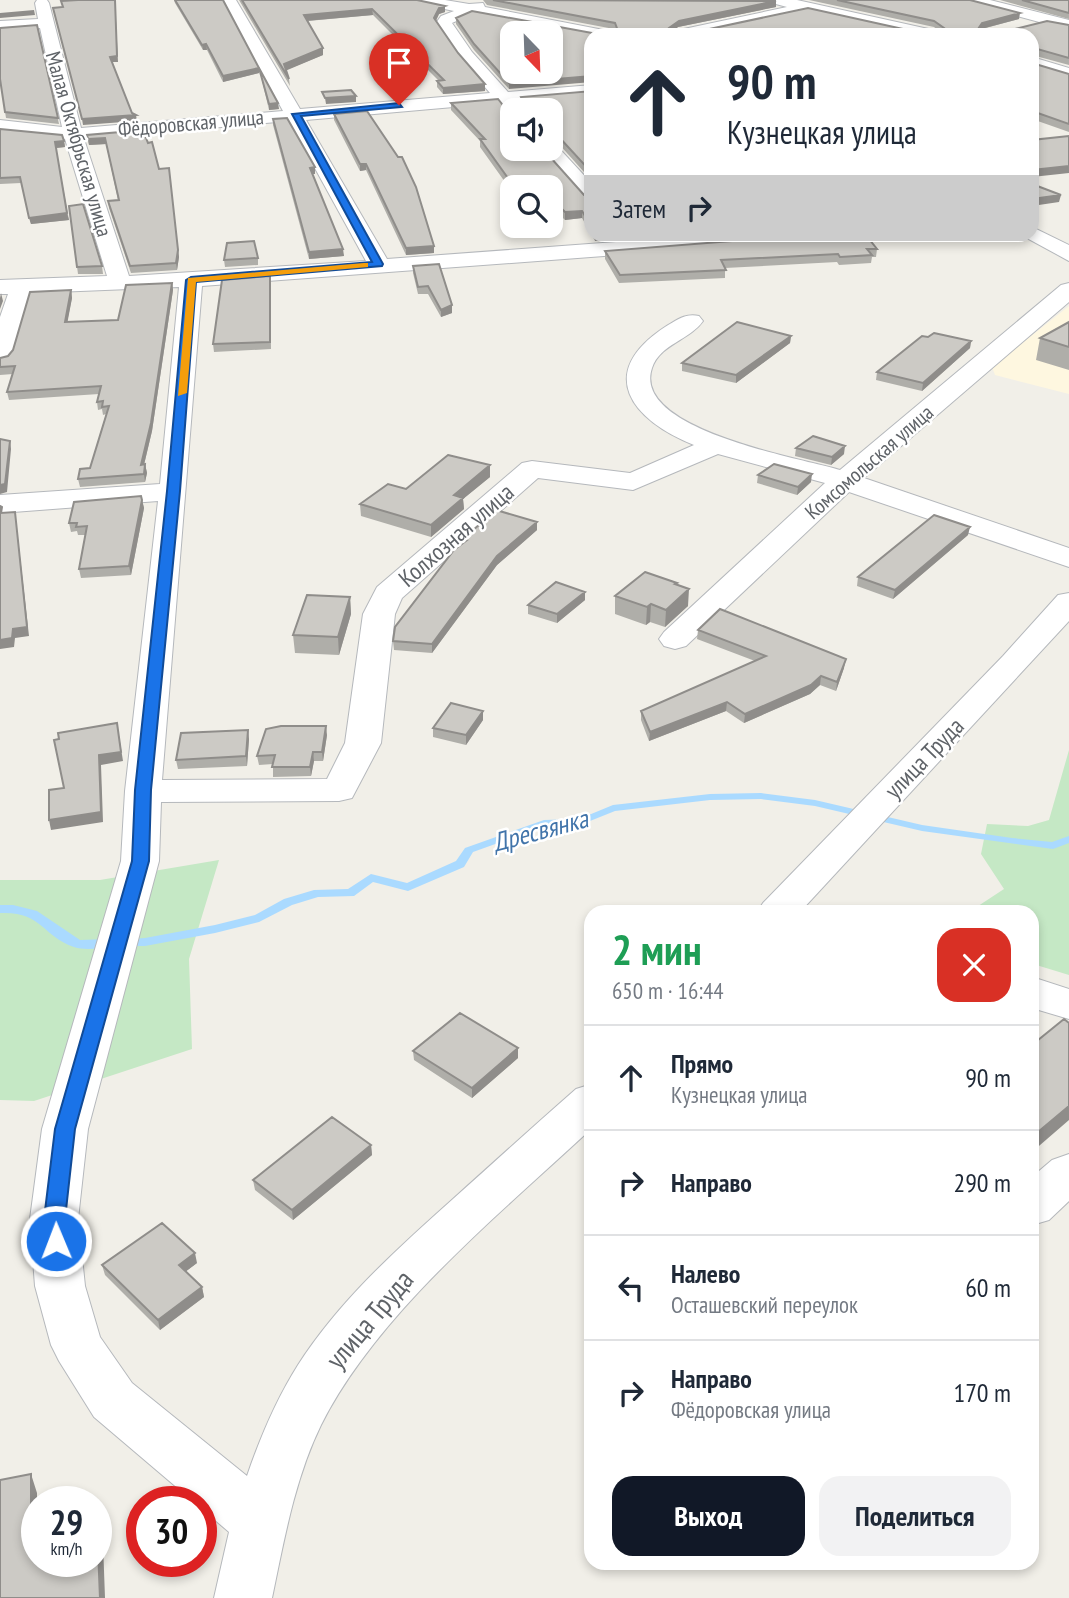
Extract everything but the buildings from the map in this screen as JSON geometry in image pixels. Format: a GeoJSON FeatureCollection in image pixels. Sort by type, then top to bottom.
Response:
{"type":"FeatureCollection","features":[{"type":"Feature","properties":{"kind":"street"},"geometry":{"type":"LineString","coordinates":[[229,0],[379,264]]}},
{"type":"Feature","properties":{"kind":"street"},"geometry":{"type":"LineString","coordinates":[[421,0],[584,31]]}},
{"type":"Feature","properties":{"kind":"street"},"geometry":{"type":"LineString","coordinates":[[496,0],[446,19],[444,23],[466,55],[504,98]]}},
{"type":"Feature","properties":{"kind":"street"},"geometry":{"type":"LineString","coordinates":[[777,0],[901,28]]}},
{"type":"Feature","properties":{"kind":"street"},"geometry":{"type":"LineString","coordinates":[[982,1],[1044,20],[1066,23]]}},
{"type":"Feature","properties":{"kind":"street","name":"Малая Октябрьская улица"},"geometry":{"type":"LineString","coordinates":[[42,3],[73,134],[120,283]]}},
{"type":"Feature","properties":{"kind":"street"},"geometry":{"type":"LineString","coordinates":[[703,28],[806,7]]}},
{"type":"Feature","properties":{"kind":"street"},"geometry":{"type":"LineString","coordinates":[[1014,28],[1044,20]]}},
{"type":"Feature","properties":{"kind":"street"},"geometry":{"type":"LineString","coordinates":[[0,26],[45,23]]}},
{"type":"Feature","properties":{"kind":"street"},"geometry":{"type":"LineString","coordinates":[[1039,64],[1069,73]]}},
{"type":"Feature","properties":{"kind":"street","name":"Фёдоровская улица"},"geometry":{"type":"LineString","coordinates":[[545,98],[584,91]]}},
{"type":"Feature","properties":{"kind":"street","name":"Фёдоровская улица"},"geometry":{"type":"LineString","coordinates":[[0,125],[73,134],[296,114],[500,104]]}},
{"type":"Feature","properties":{"kind":"street"},"geometry":{"type":"LineString","coordinates":[[560,161],[584,187]]}},
{"type":"Feature","properties":{"kind":"street"},"geometry":{"type":"LineString","coordinates":[[1039,237],[1069,254]]}},
{"type":"Feature","properties":{"kind":"street"},"geometry":{"type":"LineString","coordinates":[[0,356],[11,287],[191,280],[621,242]]}},
{"type":"Feature","properties":{"kind":"street"},"geometry":{"type":"LineString","coordinates":[[191,280],[143,790],[140,861],[65,1129],[54,1219],[60,1286],[77,1345],[113,1400],[260,1522]]}},
{"type":"Feature","properties":{"kind":"street","name":"Комсомольская улица"},"geometry":{"type":"LineString","coordinates":[[675,639],[845,480],[1069,290]]}},
{"type":"Feature","properties":{"kind":"street"},"geometry":{"type":"LineString","coordinates":[[691,321],[657,344],[641,362],[637,385],[643,399],[678,427],[718,444],[845,480],[887,497],[1010,536],[1069,558]]}},
{"type":"Feature","properties":{"kind":"street","name":"Колхозная улица"},"geometry":{"type":"LineString","coordinates":[[143,790],[339,790],[363,743],[379,614],[388,594],[532,469],[633,482],[718,444]]}},
{"type":"Feature","properties":{"kind":"street"},"geometry":{"type":"LineString","coordinates":[[0,504],[173,491]]}},
{"type":"Feature","properties":{"kind":"street","name":"улица Труда"},"geometry":{"type":"LineString","coordinates":[[787,905],[1069,602]]}},
{"type":"Feature","properties":{"kind":"street"},"geometry":{"type":"LineString","coordinates":[[1039,994],[1069,1004]]}},
{"type":"Feature","properties":{"kind":"street","name":"улица Труда"},"geometry":{"type":"LineString","coordinates":[[243,1598],[260,1522],[301,1411],[332,1359],[371,1308],[421,1258],[584,1108]]}},
{"type":"Feature","properties":{"kind":"street"},"geometry":{"type":"LineString","coordinates":[[1039,1200],[1069,1173]]}},
{"type":"Feature","properties":{"kind":"shaded area"},"geometry":{"type":"Polygon","coordinates":[[[1069,306],[1069,394],[995,375],[992,367],[1069,306]]]}},
{"type":"Feature","properties":{"kind":"green space"},"geometry":{"type":"Polygon","coordinates":[[[1069,750],[1069,975],[1039,966],[1039,905],[980,905],[1004,889],[981,854],[987,824],[1028,826],[1049,820],[1069,750]]]}},
{"type":"Feature","properties":{"kind":"green space"},"geometry":{"type":"Polygon","coordinates":[[[219,860],[189,959],[192,1049],[34,1101],[0,1100],[0,880],[100,880],[219,860]]]}},
{"type":"Feature","properties":{"kind":"waterway","name":"Дресвянка"},"geometry":{"type":"LineString","coordinates":[[125,943],[215,929],[259,918],[288,902],[318,893],[350,893],[371,878],[408,887],[460,864],[469,850],[548,822],[580,822],[613,808],[710,797],[761,796],[815,803],[922,828],[1053,846],[1069,839]]}},
{"type":"Feature","properties":{"kind":"waterway","name":"Дресвянка"},"geometry":{"type":"LineString","coordinates":[[0,909],[13,908],[33,914],[65,938],[78,944],[109,943]]}},
{"type":"Feature","properties":{"kind":"slow traffic"},"geometry":{"type":"LineString","coordinates":[[182,393],[191,280],[364,265]]}},
{"type":"Feature","properties":{"kind":"route"},"geometry":{"type":"LineString","coordinates":[[56,1241],[54,1219],[65,1129],[140,861],[143,790],[191,280],[379,264],[296,114],[399,105]]}}]}
